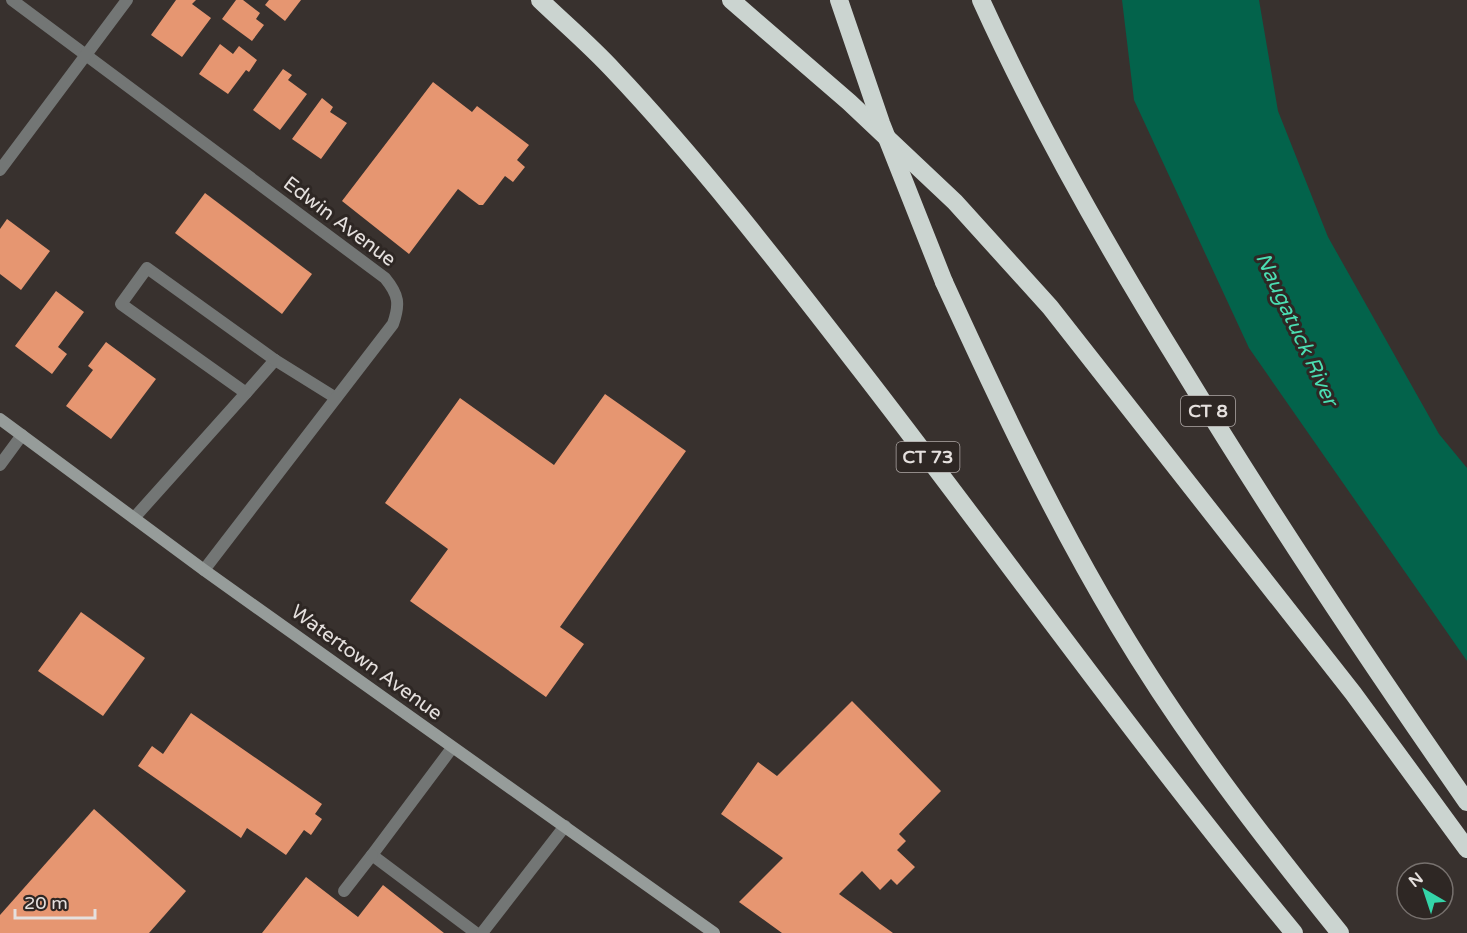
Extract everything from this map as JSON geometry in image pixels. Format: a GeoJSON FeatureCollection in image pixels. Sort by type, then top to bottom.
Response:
{"type":"FeatureCollection","features":[{"type":"Feature","properties":{"kind":"highway","name":"CT 73"},"geometry":{"type":"LineString","coordinates":[[540,0],[612,69],[685,150],[767,248],[927,456],[1185,800],[1294,933]]}},
{"type":"Feature","properties":{"kind":"highway"},"geometry":{"type":"LineString","coordinates":[[731,0],[849,102],[955,202],[1050,307],[1353,693],[1467,849]]}},
{"type":"Feature","properties":{"kind":"highway"},"geometry":{"type":"LineString","coordinates":[[839,0],[880,123],[944,282],[1020,442],[1118,624],[1217,776],[1340,933]]}},
{"type":"Feature","properties":{"kind":"highway","name":"CT 8"},"geometry":{"type":"LineString","coordinates":[[981,0],[1063,166],[1120,268],[1268,506],[1380,677],[1467,802]]}},
{"type":"Feature","properties":{"kind":"main road","name":"Watertown Avenue"},"geometry":{"type":"LineString","coordinates":[[0,419],[204,570],[714,933]]}},
{"type":"Feature","properties":{"kind":"street","name":"Edwin Avenue"},"geometry":{"type":"LineString","coordinates":[[12,0],[386,279],[396,291],[399,307],[393,324],[204,570]]}},
{"type":"Feature","properties":{"kind":"street"},"geometry":{"type":"LineString","coordinates":[[0,170],[127,0]]}},
{"type":"Feature","properties":{"kind":"street"},"geometry":{"type":"LineString","coordinates":[[246,393],[121,304],[147,268],[275,360],[336,398]]}},
{"type":"Feature","properties":{"kind":"street"},"geometry":{"type":"LineString","coordinates":[[134,518],[275,360]]}},
{"type":"Feature","properties":{"kind":"street"},"geometry":{"type":"LineString","coordinates":[[0,465],[22,435]]}},
{"type":"Feature","properties":{"kind":"street"},"geometry":{"type":"LineString","coordinates":[[344,891],[452,748]]}},
{"type":"Feature","properties":{"kind":"street"},"geometry":{"type":"LineString","coordinates":[[482,933],[565,826]]}},
{"type":"Feature","properties":{"kind":"street"},"geometry":{"type":"LineString","coordinates":[[372,855],[476,933]]}},
{"type":"Feature","properties":{"kind":"water","name":"Naugatuck River"},"geometry":{"type":"Polygon","coordinates":[[[1122,0],[1259,0],[1278,111],[1328,237],[1439,434],[1467,468],[1467,661],[1249,348],[1134,100],[1122,0]]]}},
{"type":"Feature","properties":{"kind":"building"},"geometry":{"type":"Polygon","coordinates":[[[176,0],[196,0],[192,4],[211,18],[182,57],[151,35],[176,0]]]}},
{"type":"Feature","properties":{"kind":"building"},"geometry":{"type":"Polygon","coordinates":[[[236,0],[243,0],[260,13],[256,19],[264,25],[252,41],[222,19],[236,0]]]}},
{"type":"Feature","properties":{"kind":"building"},"geometry":{"type":"Polygon","coordinates":[[[269,0],[301,0],[285,21],[265,5],[269,0]]]}},
{"type":"Feature","properties":{"kind":"building"},"geometry":{"type":"Polygon","coordinates":[[[220,44],[233,54],[239,46],[257,60],[249,72],[246,70],[228,94],[199,74],[220,44]]]}},
{"type":"Feature","properties":{"kind":"building"},"geometry":{"type":"Polygon","coordinates":[[[283,69],[292,75],[288,80],[307,94],[280,130],[253,110],[283,69]]]}},
{"type":"Feature","properties":{"kind":"building"},"geometry":{"type":"Polygon","coordinates":[[[433,82],[472,112],[477,106],[529,145],[517,160],[525,167],[513,182],[505,176],[483,205],[479,205],[458,189],[409,254],[342,201],[433,82]]]}},
{"type":"Feature","properties":{"kind":"building"},"geometry":{"type":"Polygon","coordinates":[[[322,98],[333,107],[330,112],[347,123],[321,159],[292,139],[322,98]]]}},
{"type":"Feature","properties":{"kind":"building"},"geometry":{"type":"Polygon","coordinates":[[[205,193],[312,274],[282,314],[175,233],[205,193]]]}},
{"type":"Feature","properties":{"kind":"building"},"geometry":{"type":"Polygon","coordinates":[[[7,219],[50,251],[21,290],[0,274],[0,229],[7,219]]]}},
{"type":"Feature","properties":{"kind":"building"},"geometry":{"type":"Polygon","coordinates":[[[56,291],[84,312],[58,347],[67,354],[52,374],[15,346],[56,291]]]}},
{"type":"Feature","properties":{"kind":"building"},"geometry":{"type":"Polygon","coordinates":[[[106,342],[156,379],[111,439],[66,406],[93,370],[88,366],[106,342]]]}},
{"type":"Feature","properties":{"kind":"building"},"geometry":{"type":"Polygon","coordinates":[[[605,394],[686,451],[560,627],[584,644],[546,697],[410,601],[448,549],[385,503],[460,398],[554,465],[605,394]]]}},
{"type":"Feature","properties":{"kind":"building"},"geometry":{"type":"Polygon","coordinates":[[[81,612],[145,658],[103,716],[38,671],[81,612]]]}},
{"type":"Feature","properties":{"kind":"building"},"geometry":{"type":"Polygon","coordinates":[[[852,701],[941,791],[899,834],[906,841],[897,850],[915,867],[897,885],[891,879],[880,890],[862,871],[839,894],[893,933],[782,933],[739,902],[783,858],[721,814],[758,762],[777,776],[852,701]]]}},
{"type":"Feature","properties":{"kind":"building"},"geometry":{"type":"Polygon","coordinates":[[[191,713],[322,804],[315,814],[322,819],[311,835],[304,830],[286,855],[247,828],[241,838],[138,766],[152,746],[163,754],[191,713]]]}},
{"type":"Feature","properties":{"kind":"building"},"geometry":{"type":"Polygon","coordinates":[[[94,809],[186,891],[149,933],[0,933],[0,915],[94,809]]]}},
{"type":"Feature","properties":{"kind":"building"},"geometry":{"type":"Polygon","coordinates":[[[306,877],[358,917],[383,885],[444,933],[262,933],[306,877]]]}}]}
